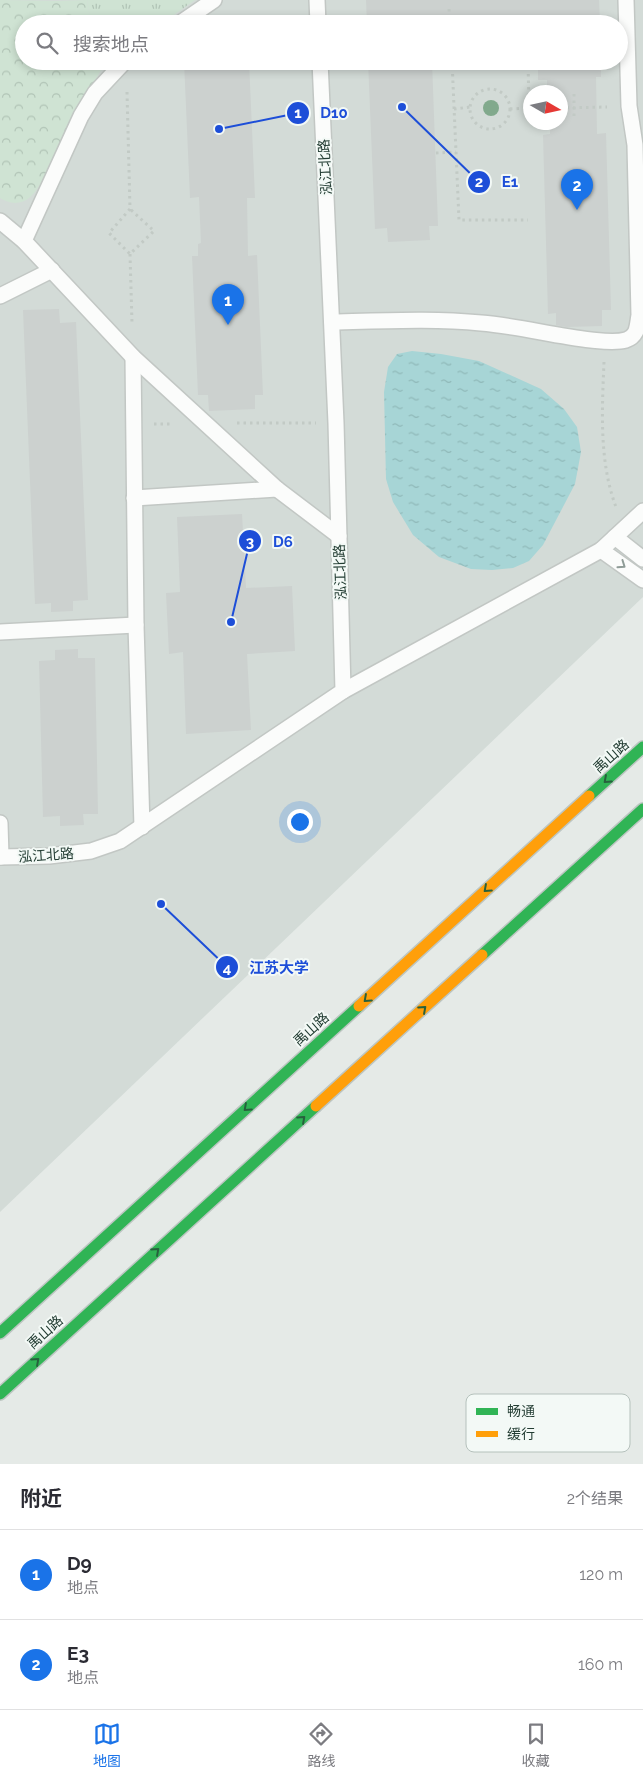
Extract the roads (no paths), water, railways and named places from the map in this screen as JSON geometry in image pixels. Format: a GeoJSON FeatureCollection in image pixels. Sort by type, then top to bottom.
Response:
{"type":"FeatureCollection","features":[{"type":"Feature","properties":{"kind":"main road","name":"禹山路"},"geometry":{"type":"LineString","coordinates":[[0,1333],[643,747]]}},
{"type":"Feature","properties":{"kind":"main road","name":"禹山路"},"geometry":{"type":"LineString","coordinates":[[0,1394],[643,809]]}},
{"type":"Feature","properties":{"kind":"lane"},"geometry":{"type":"LineString","coordinates":[[192,15],[214,0]]}},
{"type":"Feature","properties":{"kind":"lane"},"geometry":{"type":"LineString","coordinates":[[316,0],[317,15]]}},
{"type":"Feature","properties":{"kind":"lane"},"geometry":{"type":"LineString","coordinates":[[626,0],[628,15]]}},
{"type":"Feature","properties":{"kind":"lane"},"geometry":{"type":"LineString","coordinates":[[332,322],[439,320],[484,323],[567,337],[605,341],[638,338],[635,145],[629,106],[636,86],[628,17]]}},
{"type":"Feature","properties":{"kind":"lane"},"geometry":{"type":"LineString","coordinates":[[24,241],[82,116],[95,93],[117,70]]}},
{"type":"Feature","properties":{"kind":"lane","name":"泓江北路"},"geometry":{"type":"LineString","coordinates":[[0,857],[49,856],[91,851],[120,841],[343,691],[332,322],[320,70]]}},
{"type":"Feature","properties":{"kind":"lane"},"geometry":{"type":"LineString","coordinates":[[0,221],[24,241],[133,357],[277,489],[339,536]]}},
{"type":"Feature","properties":{"kind":"lane"},"geometry":{"type":"LineString","coordinates":[[0,296],[52,270]]}},
{"type":"Feature","properties":{"kind":"lane"},"geometry":{"type":"LineString","coordinates":[[133,357],[136,625],[142,827]]}},
{"type":"Feature","properties":{"kind":"lane"},"geometry":{"type":"LineString","coordinates":[[134,498],[277,489]]}},
{"type":"Feature","properties":{"kind":"lane"},"geometry":{"type":"LineString","coordinates":[[343,691],[601,550],[643,511]]}},
{"type":"Feature","properties":{"kind":"lane"},"geometry":{"type":"LineString","coordinates":[[615,537],[643,558]]}},
{"type":"Feature","properties":{"kind":"lane"},"geometry":{"type":"LineString","coordinates":[[601,550],[643,580]]}},
{"type":"Feature","properties":{"kind":"lane"},"geometry":{"type":"LineString","coordinates":[[0,632],[136,625]]}},
{"type":"Feature","properties":{"kind":"lane"},"geometry":{"type":"LineString","coordinates":[[0,823],[0,857]]}},
{"type":"Feature","properties":{"kind":"water"},"geometry":{"type":"Polygon","coordinates":[[[412,351],[479,361],[541,389],[564,409],[577,427],[581,452],[575,484],[543,545],[529,561],[513,568],[492,570],[471,569],[439,557],[413,535],[393,502],[386,479],[384,392],[388,367],[397,354],[412,351]]]}},
{"type":"Feature","properties":{"kind":"place","name":"E1"},"geometry":{"type":"Point","coordinates":[402,107]}},
{"type":"Feature","properties":{"kind":"place","name":"D10"},"geometry":{"type":"Point","coordinates":[219,129]}},
{"type":"Feature","properties":{"kind":"place","name":"E3"},"geometry":{"type":"Point","coordinates":[577,210]}},
{"type":"Feature","properties":{"kind":"place","name":"D9"},"geometry":{"type":"Point","coordinates":[228,325]}},
{"type":"Feature","properties":{"kind":"place","name":"D6"},"geometry":{"type":"Point","coordinates":[231,622]}},
{"type":"Feature","properties":{"kind":"place","name":"江苏大学"},"geometry":{"type":"Point","coordinates":[161,904]}}]}
